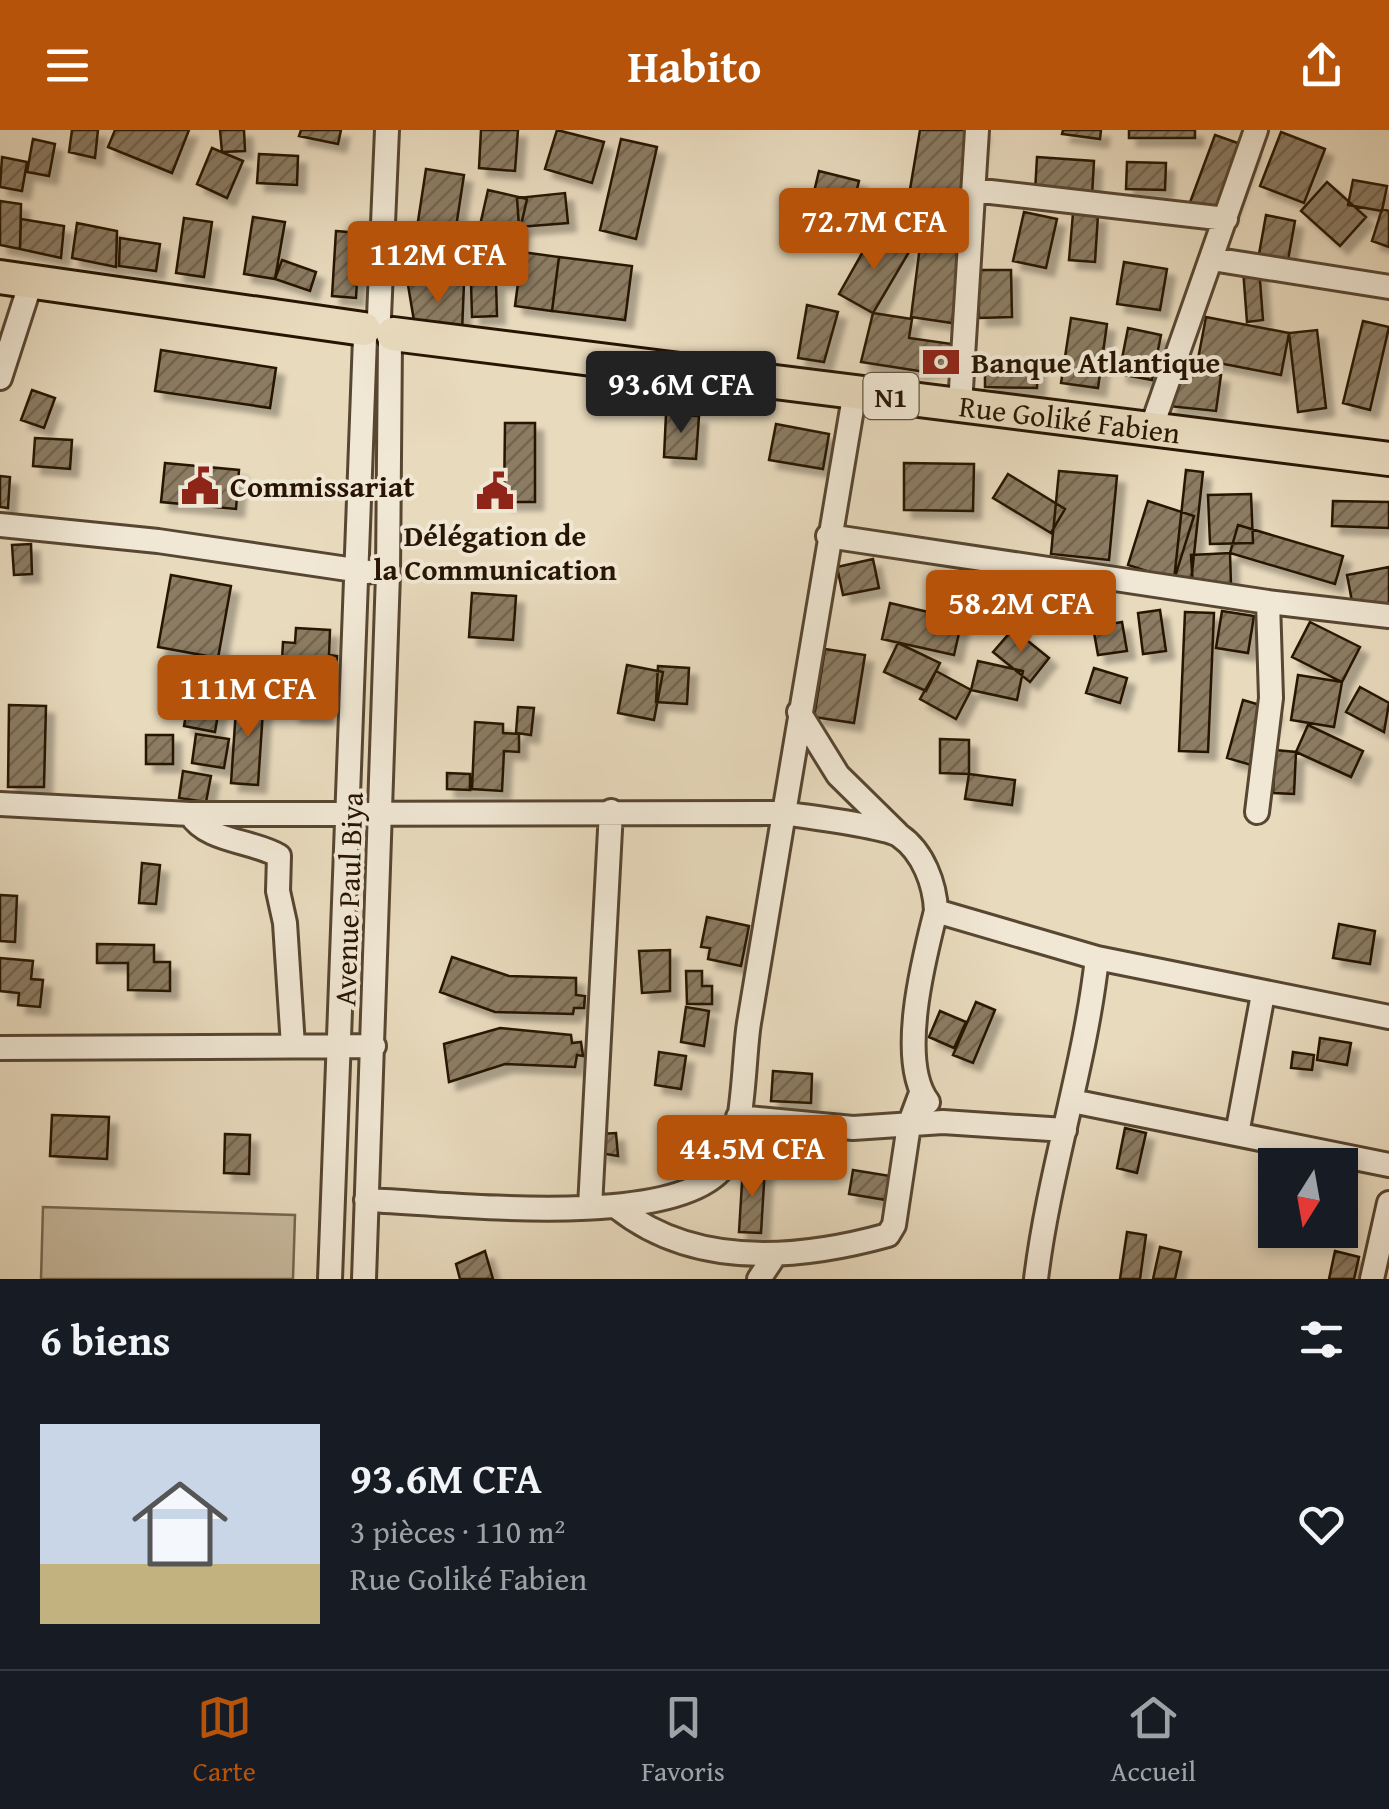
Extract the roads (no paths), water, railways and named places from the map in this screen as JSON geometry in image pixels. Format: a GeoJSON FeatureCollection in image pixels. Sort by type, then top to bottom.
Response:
{"type":"FeatureCollection","features":[{"type":"Feature","properties":{"kind":"highway","name":"N1"},"geometry":{"type":"LineString","coordinates":[[15,280],[378,332]]}},
{"type":"Feature","properties":{"kind":"highway","name":"Rue Goliké Fabien"},"geometry":{"type":"LineString","coordinates":[[378,332],[1389,458]]}},
{"type":"Feature","properties":{"kind":"street"},"geometry":{"type":"LineString","coordinates":[[330,1279],[357,570],[378,332],[387,130]]}},
{"type":"Feature","properties":{"kind":"street"},"geometry":{"type":"LineString","coordinates":[[960,405],[977,130]]}},
{"type":"Feature","properties":{"kind":"street"},"geometry":{"type":"LineString","coordinates":[[1150,429],[1256,130]]}},
{"type":"Feature","properties":{"kind":"street"},"geometry":{"type":"LineString","coordinates":[[973,190],[1226,218]]}},
{"type":"Feature","properties":{"kind":"street"},"geometry":{"type":"LineString","coordinates":[[1212,258],[1389,288]]}},
{"type":"Feature","properties":{"kind":"street"},"geometry":{"type":"LineString","coordinates":[[0,378],[15,280]]}},
{"type":"Feature","properties":{"kind":"street","name":"Avenue Paul Biya"},"geometry":{"type":"LineString","coordinates":[[364,1279],[388,574],[378,332]]}},
{"type":"Feature","properties":{"kind":"street"},"geometry":{"type":"LineString","coordinates":[[366,1200],[618,1208],[699,1187],[723,1168],[738,1117],[799,712],[855,391]]}},
{"type":"Feature","properties":{"kind":"street"},"geometry":{"type":"LineString","coordinates":[[0,525],[158,540],[388,574]]}},
{"type":"Feature","properties":{"kind":"street"},"geometry":{"type":"LineString","coordinates":[[828,536],[1268,602],[1389,616]]}},
{"type":"Feature","properties":{"kind":"street"},"geometry":{"type":"LineString","coordinates":[[1256,812],[1271,698],[1268,602]]}},
{"type":"Feature","properties":{"kind":"street"},"geometry":{"type":"LineString","coordinates":[[618,1208],[648,1232],[710,1251],[775,1255],[888,1236],[894,1225],[909,1125],[921,1093],[916,1014],[936,911],[931,879],[898,834],[838,775],[799,712]]}},
{"type":"Feature","properties":{"kind":"street"},"geometry":{"type":"LineString","coordinates":[[0,804],[190,814],[784,813],[898,834]]}},
{"type":"Feature","properties":{"kind":"street"},"geometry":{"type":"LineString","coordinates":[[590,1207],[611,812]]}},
{"type":"Feature","properties":{"kind":"street"},"geometry":{"type":"LineString","coordinates":[[190,814],[196,824],[213,833],[264,847],[278,856],[293,1046]]}},
{"type":"Feature","properties":{"kind":"street"},"geometry":{"type":"LineString","coordinates":[[936,911],[1097,958],[1389,1016]]}},
{"type":"Feature","properties":{"kind":"street"},"geometry":{"type":"LineString","coordinates":[[1036,1279],[1097,958]]}},
{"type":"Feature","properties":{"kind":"street"},"geometry":{"type":"LineString","coordinates":[[1237,1134],[1263,994]]}},
{"type":"Feature","properties":{"kind":"street"},"geometry":{"type":"LineString","coordinates":[[0,1048],[374,1046]]}},
{"type":"Feature","properties":{"kind":"street"},"geometry":{"type":"LineString","coordinates":[[921,1093],[943,1122]]}},
{"type":"Feature","properties":{"kind":"street"},"geometry":{"type":"LineString","coordinates":[[1072,1101],[1389,1165]]}},
{"type":"Feature","properties":{"kind":"street"},"geometry":{"type":"LineString","coordinates":[[738,1117],[853,1128],[943,1122],[1065,1130]]}},
{"type":"Feature","properties":{"kind":"street"},"geometry":{"type":"LineString","coordinates":[[1372,1279],[1389,1203]]}},
{"type":"Feature","properties":{"kind":"street"},"geometry":{"type":"LineString","coordinates":[[759,1279],[775,1255]]}},
{"type":"Feature","properties":{"kind":"place","name":"Banque Atlantique"},"geometry":{"type":"Point","coordinates":[941,362]}},
{"type":"Feature","properties":{"kind":"place","name":"Commissariat"},"geometry":{"type":"Point","coordinates":[200,486]}},
{"type":"Feature","properties":{"kind":"place","name":"Délégation de la Communication"},"geometry":{"type":"Point","coordinates":[495,491]}}]}
